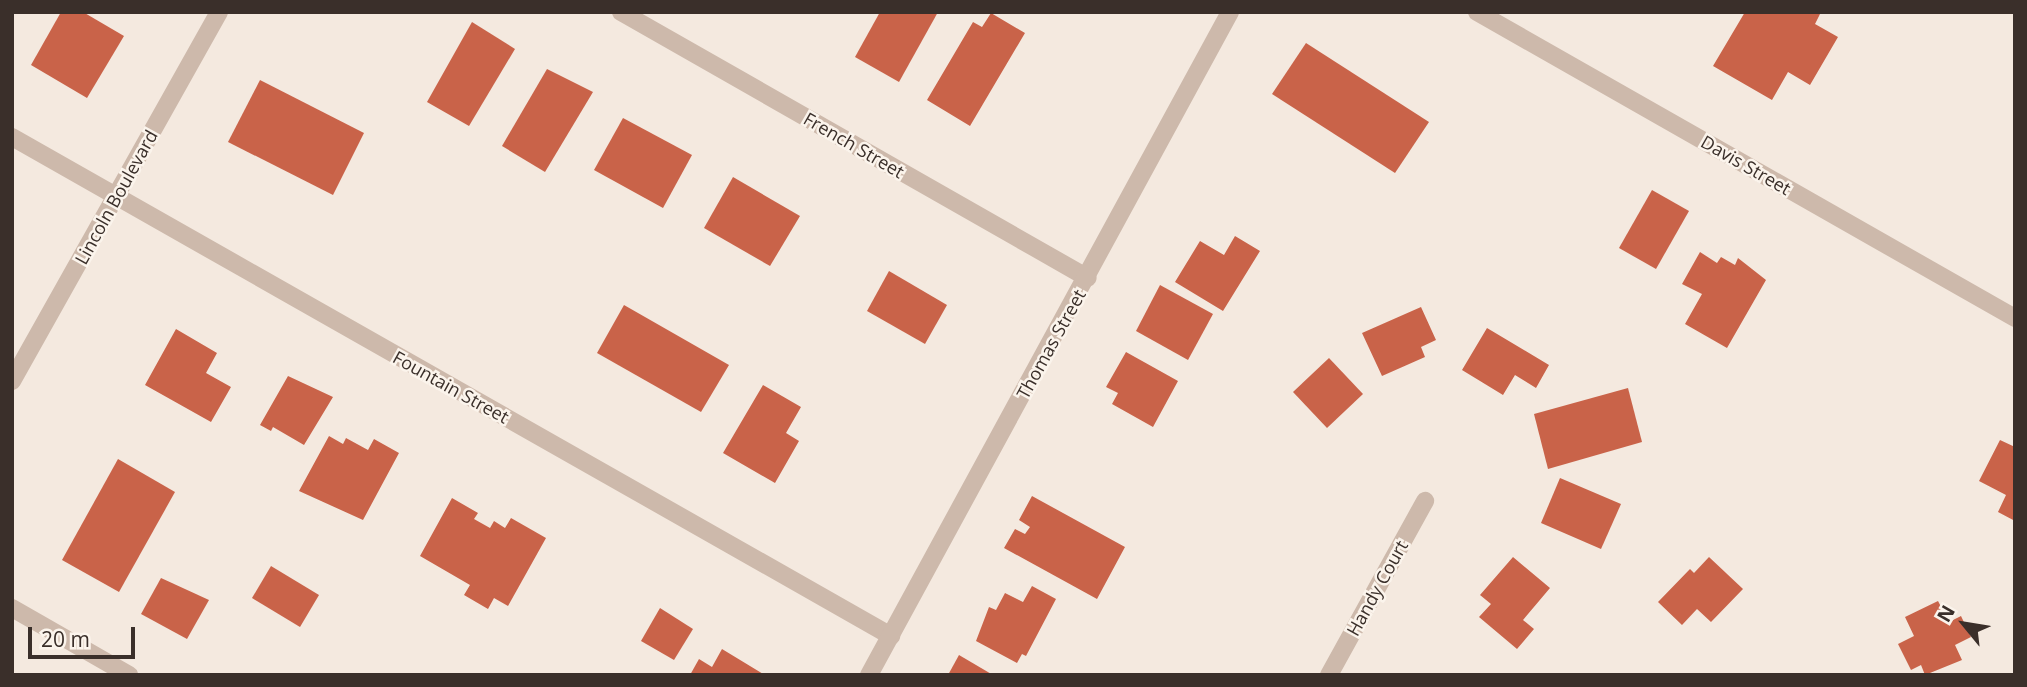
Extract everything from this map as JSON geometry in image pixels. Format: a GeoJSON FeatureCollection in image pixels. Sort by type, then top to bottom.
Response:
{"type":"FeatureCollection","features":[{"type":"Feature","properties":{"kind":"street","name":"Lincoln Boulevard"},"geometry":{"type":"LineString","coordinates":[[12,381],[219,12]]}},
{"type":"Feature","properties":{"kind":"street","name":"French Street"},"geometry":{"type":"LineString","coordinates":[[621,12],[1088,278]]}},
{"type":"Feature","properties":{"kind":"street","name":"Thomas Street"},"geometry":{"type":"LineString","coordinates":[[869,675],[1088,278],[1230,12]]}},
{"type":"Feature","properties":{"kind":"street","name":"Davis Street"},"geometry":{"type":"LineString","coordinates":[[1477,12],[2015,318]]}},
{"type":"Feature","properties":{"kind":"street","name":"Fountain Street"},"geometry":{"type":"LineString","coordinates":[[12,137],[891,636]]}},
{"type":"Feature","properties":{"kind":"street","name":"Handy Court"},"geometry":{"type":"LineString","coordinates":[[1329,675],[1425,501]]}},
{"type":"Feature","properties":{"kind":"street"},"geometry":{"type":"LineString","coordinates":[[12,608],[129,675]]}},
{"type":"Feature","properties":{"kind":"building"},"geometry":{"type":"Polygon","coordinates":[[[61,12],[83,12],[124,36],[87,98],[31,65],[61,12]]]}},
{"type":"Feature","properties":{"kind":"building"},"geometry":{"type":"Polygon","coordinates":[[[880,12],[938,12],[899,82],[855,57],[880,12]]]}},
{"type":"Feature","properties":{"kind":"building"},"geometry":{"type":"Polygon","coordinates":[[[1745,12],[1820,14],[1815,24],[1838,37],[1810,85],[1788,72],[1772,100],[1713,66],[1745,12]]]}},
{"type":"Feature","properties":{"kind":"building"},"geometry":{"type":"Polygon","coordinates":[[[991,13],[1025,33],[970,126],[927,100],[973,22],[982,27],[991,13]]]}},
{"type":"Feature","properties":{"kind":"building"},"geometry":{"type":"Polygon","coordinates":[[[472,22],[515,49],[469,126],[427,102],[472,22]]]}},
{"type":"Feature","properties":{"kind":"building"},"geometry":{"type":"Polygon","coordinates":[[[1306,43],[1429,122],[1395,173],[1272,94],[1306,43]]]}},
{"type":"Feature","properties":{"kind":"building"},"geometry":{"type":"Polygon","coordinates":[[[547,69],[593,92],[545,172],[502,146],[547,69]]]}},
{"type":"Feature","properties":{"kind":"building"},"geometry":{"type":"Polygon","coordinates":[[[260,80],[364,133],[333,195],[228,142],[260,80]]]}},
{"type":"Feature","properties":{"kind":"building"},"geometry":{"type":"Polygon","coordinates":[[[623,118],[692,155],[663,208],[594,170],[623,118]]]}},
{"type":"Feature","properties":{"kind":"building"},"geometry":{"type":"Polygon","coordinates":[[[733,177],[800,216],[770,266],[704,228],[733,177]]]}},
{"type":"Feature","properties":{"kind":"building"},"geometry":{"type":"Polygon","coordinates":[[[1652,190],[1689,211],[1656,269],[1619,248],[1652,190]]]}},
{"type":"Feature","properties":{"kind":"building"},"geometry":{"type":"Polygon","coordinates":[[[1235,236],[1260,251],[1223,311],[1175,282],[1200,241],[1224,255],[1235,236]]]}},
{"type":"Feature","properties":{"kind":"building"},"geometry":{"type":"Polygon","coordinates":[[[1700,252],[1717,263],[1721,257],[1735,265],[1738,258],[1766,280],[1727,348],[1685,324],[1702,294],[1682,284],[1700,252]]]}},
{"type":"Feature","properties":{"kind":"building"},"geometry":{"type":"Polygon","coordinates":[[[889,271],[947,305],[925,344],[867,311],[889,271]]]}},
{"type":"Feature","properties":{"kind":"building"},"geometry":{"type":"Polygon","coordinates":[[[1160,285],[1213,314],[1188,360],[1136,331],[1160,285]]]}},
{"type":"Feature","properties":{"kind":"building"},"geometry":{"type":"Polygon","coordinates":[[[624,305],[729,365],[701,412],[597,353],[624,305]]]}},
{"type":"Feature","properties":{"kind":"building"},"geometry":{"type":"Polygon","coordinates":[[[1421,307],[1436,340],[1421,347],[1425,357],[1382,376],[1362,333],[1421,307]]]}},
{"type":"Feature","properties":{"kind":"building"},"geometry":{"type":"Polygon","coordinates":[[[1487,328],[1549,365],[1536,388],[1515,375],[1503,395],[1462,370],[1487,328]]]}},
{"type":"Feature","properties":{"kind":"building"},"geometry":{"type":"Polygon","coordinates":[[[176,329],[217,353],[206,373],[231,387],[211,422],[145,385],[176,329]]]}},
{"type":"Feature","properties":{"kind":"building"},"geometry":{"type":"Polygon","coordinates":[[[1126,352],[1178,381],[1153,427],[1112,404],[1118,393],[1106,387],[1126,352]]]}},
{"type":"Feature","properties":{"kind":"building"},"geometry":{"type":"Polygon","coordinates":[[[1329,358],[1363,394],[1327,428],[1293,392],[1329,358]]]}},
{"type":"Feature","properties":{"kind":"building"},"geometry":{"type":"Polygon","coordinates":[[[288,376],[333,397],[304,445],[273,427],[271,431],[260,425],[288,376]]]}},
{"type":"Feature","properties":{"kind":"building"},"geometry":{"type":"Polygon","coordinates":[[[763,385],[801,407],[786,433],[799,441],[775,483],[723,453],[763,385]]]}},
{"type":"Feature","properties":{"kind":"building"},"geometry":{"type":"Polygon","coordinates":[[[1628,388],[1642,442],[1548,469],[1534,414],[1628,388]]]}},
{"type":"Feature","properties":{"kind":"building"},"geometry":{"type":"Polygon","coordinates":[[[329,436],[343,444],[346,438],[368,450],[374,439],[399,453],[363,520],[299,491],[329,436]]]}},
{"type":"Feature","properties":{"kind":"building"},"geometry":{"type":"Polygon","coordinates":[[[2000,440],[2015,447],[2015,521],[1998,512],[2006,495],[1979,481],[2000,440]]]}},
{"type":"Feature","properties":{"kind":"building"},"geometry":{"type":"Polygon","coordinates":[[[118,459],[175,492],[119,592],[62,560],[118,459]]]}},
{"type":"Feature","properties":{"kind":"building"},"geometry":{"type":"Polygon","coordinates":[[[1560,478],[1621,504],[1601,549],[1541,523],[1560,478]]]}},
{"type":"Feature","properties":{"kind":"building"},"geometry":{"type":"Polygon","coordinates":[[[1032,496],[1125,547],[1097,599],[1004,548],[1015,529],[1025,534],[1030,527],[1019,520],[1032,496]]]}},
{"type":"Feature","properties":{"kind":"building"},"geometry":{"type":"Polygon","coordinates":[[[452,498],[478,513],[474,519],[490,528],[494,521],[505,528],[511,518],[546,538],[508,606],[494,598],[488,609],[464,595],[470,585],[420,556],[452,498]]]}},
{"type":"Feature","properties":{"kind":"building"},"geometry":{"type":"Polygon","coordinates":[[[1513,557],[1550,588],[1523,620],[1534,629],[1517,649],[1479,617],[1491,604],[1480,595],[1513,557]]]}},
{"type":"Feature","properties":{"kind":"building"},"geometry":{"type":"Polygon","coordinates":[[[1709,557],[1743,589],[1711,622],[1697,609],[1682,625],[1658,602],[1690,569],[1694,573],[1709,557]]]}},
{"type":"Feature","properties":{"kind":"building"},"geometry":{"type":"Polygon","coordinates":[[[271,566],[319,595],[300,627],[252,598],[271,566]]]}},
{"type":"Feature","properties":{"kind":"building"},"geometry":{"type":"Polygon","coordinates":[[[161,578],[209,600],[187,639],[141,614],[161,578]]]}},
{"type":"Feature","properties":{"kind":"building"},"geometry":{"type":"Polygon","coordinates":[[[1032,586],[1056,599],[1026,656],[1022,654],[1017,663],[976,641],[989,607],[996,610],[1005,593],[1023,602],[1032,586]]]}},
{"type":"Feature","properties":{"kind":"building"},"geometry":{"type":"Polygon","coordinates":[[[1938,601],[1949,622],[1961,616],[1971,637],[1955,645],[1962,660],[1925,675],[1921,665],[1911,670],[1898,644],[1914,636],[1905,617],[1938,601]]]}},
{"type":"Feature","properties":{"kind":"building"},"geometry":{"type":"Polygon","coordinates":[[[660,608],[693,629],[674,660],[641,641],[660,608]]]}},
{"type":"Feature","properties":{"kind":"building"},"geometry":{"type":"Polygon","coordinates":[[[722,649],[765,675],[690,675],[699,659],[712,667],[722,649]]]}},
{"type":"Feature","properties":{"kind":"building"},"geometry":{"type":"Polygon","coordinates":[[[959,655],[993,675],[948,675],[959,655]]]}}]}
